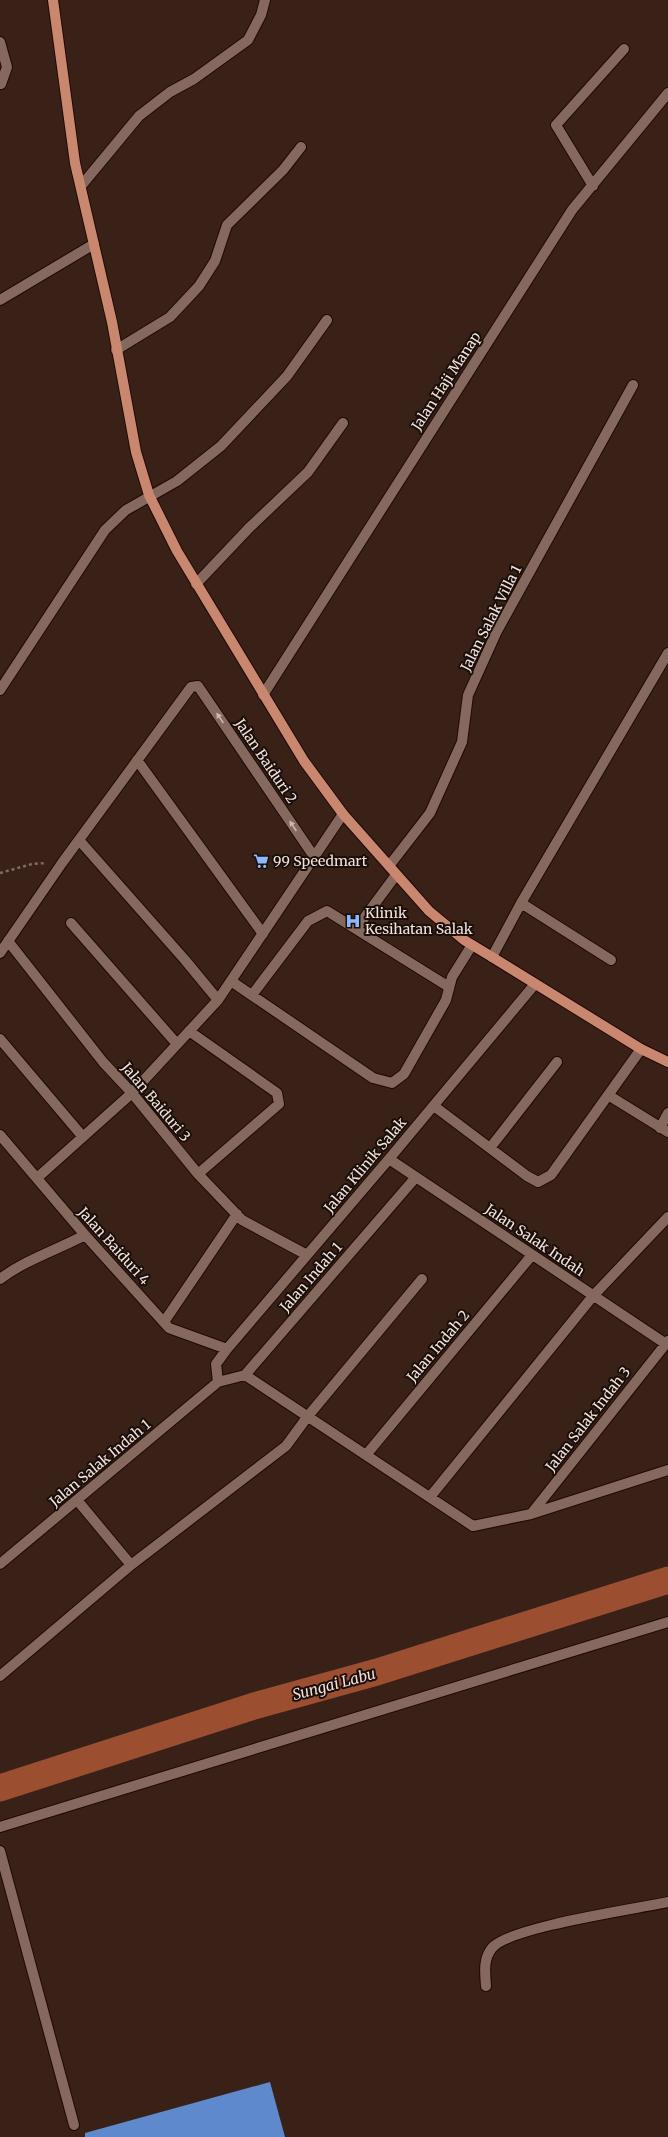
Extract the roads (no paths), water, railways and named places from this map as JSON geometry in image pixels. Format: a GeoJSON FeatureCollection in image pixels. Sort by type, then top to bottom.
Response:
{"type":"FeatureCollection","features":[{"type":"Feature","properties":{"kind":"main road"},"geometry":{"type":"LineString","coordinates":[[54,0],[75,163],[94,244],[136,452],[149,495],[177,551],[196,584],[304,761],[343,814],[430,911],[472,945],[641,1049],[668,1062]]}},
{"type":"Feature","properties":{"kind":"street"},"geometry":{"type":"LineString","coordinates":[[80,186],[139,116],[170,92],[194,79],[248,40],[261,15],[265,0]]}},
{"type":"Feature","properties":{"kind":"street"},"geometry":{"type":"LineString","coordinates":[[0,42],[7,67],[1,84]]}},
{"type":"Feature","properties":{"kind":"street"},"geometry":{"type":"LineString","coordinates":[[593,186],[556,125],[624,49]]}},
{"type":"Feature","properties":{"kind":"street","name":"Jalan Haji Manap"},"geometry":{"type":"LineString","coordinates":[[263,695],[572,210],[668,93]]}},
{"type":"Feature","properties":{"kind":"street"},"geometry":{"type":"LineString","coordinates":[[116,350],[170,317],[199,286],[215,261],[227,225],[283,170],[301,147]]}},
{"type":"Feature","properties":{"kind":"street"},"geometry":{"type":"LineString","coordinates":[[0,300],[94,244]]}},
{"type":"Feature","properties":{"kind":"street"},"geometry":{"type":"LineString","coordinates":[[0,690],[105,530],[126,510],[149,495],[177,481],[221,446],[287,376],[327,320]]}},
{"type":"Feature","properties":{"kind":"street","name":"Jalan Salak Villa 1"},"geometry":{"type":"LineString","coordinates":[[389,866],[430,813],[462,742],[468,695],[497,631],[632,385]]}},
{"type":"Feature","properties":{"kind":"street"},"geometry":{"type":"LineString","coordinates":[[196,584],[249,528],[308,472],[342,423]]}},
{"type":"Feature","properties":{"kind":"street"},"geometry":{"type":"LineString","coordinates":[[492,957],[521,903],[668,652]]}},
{"type":"Feature","properties":{"kind":"street","name":"Jalan Baiduri 2"},"geometry":{"type":"LineString","coordinates":[[137,760],[191,687],[198,686],[315,858]]}},
{"type":"Feature","properties":{"kind":"street"},"geometry":{"type":"LineString","coordinates":[[0,953],[62,863],[137,760],[263,934]]}},
{"type":"Feature","properties":{"kind":"street"},"geometry":{"type":"LineString","coordinates":[[37,1178],[132,1093],[218,1000],[315,858],[343,814]]}},
{"type":"Feature","properties":{"kind":"street"},"geometry":{"type":"LineString","coordinates":[[79,840],[185,960],[218,1000]]}},
{"type":"Feature","properties":{"kind":"street"},"geometry":{"type":"LineString","coordinates":[[356,929],[396,874]]}},
{"type":"Feature","properties":{"kind":"street"},"geometry":{"type":"LineString","coordinates":[[521,903],[611,960]]}},
{"type":"Feature","properties":{"kind":"street"},"geometry":{"type":"LineString","coordinates":[[252,995],[308,921],[327,911],[449,987]]}},
{"type":"Feature","properties":{"kind":"street"},"geometry":{"type":"LineString","coordinates":[[71,923],[177,1044]]}},
{"type":"Feature","properties":{"kind":"street","name":"Jalan Baiduri 3"},"geometry":{"type":"LineString","coordinates":[[8,941],[103,1062],[132,1093],[198,1174],[242,1220],[307,1255]]}},
{"type":"Feature","properties":{"kind":"street"},"geometry":{"type":"LineString","coordinates":[[231,981],[373,1078],[392,1083],[404,1074],[446,1000],[452,977],[472,945]]}},
{"type":"Feature","properties":{"kind":"street","name":"Jalan Klinik Salak"},"geometry":{"type":"LineString","coordinates":[[218,1382],[216,1364],[227,1349],[536,984]]}},
{"type":"Feature","properties":{"kind":"street"},"geometry":{"type":"LineString","coordinates":[[189,1031],[277,1093],[279,1104],[198,1174]]}},
{"type":"Feature","properties":{"kind":"street"},"geometry":{"type":"LineString","coordinates":[[0,1039],[83,1137]]}},
{"type":"Feature","properties":{"kind":"street"},"geometry":{"type":"LineString","coordinates":[[434,1106],[527,1176],[538,1182],[550,1175],[641,1049]]}},
{"type":"Feature","properties":{"kind":"street"},"geometry":{"type":"LineString","coordinates":[[490,1148],[557,1062]]}},
{"type":"Feature","properties":{"kind":"street"},"geometry":{"type":"LineString","coordinates":[[608,1095],[664,1130],[668,1113]]}},
{"type":"Feature","properties":{"kind":"street","name":"Jalan Baiduri 4"},"geometry":{"type":"LineString","coordinates":[[0,1135],[85,1235],[169,1328],[227,1349]]}},
{"type":"Feature","properties":{"kind":"street","name":"Jalan Salak Indah"},"geometry":{"type":"LineString","coordinates":[[389,1159],[667,1343]]}},
{"type":"Feature","properties":{"kind":"street","name":"Jalan Indah 1"},"geometry":{"type":"LineString","coordinates":[[245,1375],[416,1177]]}},
{"type":"Feature","properties":{"kind":"street"},"geometry":{"type":"LineString","coordinates":[[164,1322],[237,1214]]}},
{"type":"Feature","properties":{"kind":"street"},"geometry":{"type":"LineString","coordinates":[[430,1497],[594,1296],[668,1217]]}},
{"type":"Feature","properties":{"kind":"street"},"geometry":{"type":"LineString","coordinates":[[0,1279],[14,1268],[55,1251],[85,1235]]}},
{"type":"Feature","properties":{"kind":"street","name":"Jalan Indah 2"},"geometry":{"type":"LineString","coordinates":[[366,1455],[532,1255]]}},
{"type":"Feature","properties":{"kind":"street"},"geometry":{"type":"LineString","coordinates":[[0,1676],[131,1566],[286,1446],[308,1416],[422,1279]]}},
{"type":"Feature","properties":{"kind":"street","name":"Jalan Salak Indah 3"},"geometry":{"type":"LineString","coordinates":[[531,1514],[667,1343]]}},
{"type":"Feature","properties":{"kind":"street"},"geometry":{"type":"LineString","coordinates":[[218,1382],[245,1375],[473,1526],[531,1514],[668,1470]]}},
{"type":"Feature","properties":{"kind":"street","name":"Jalan Salak Indah 1"},"geometry":{"type":"LineString","coordinates":[[0,1564],[218,1382]]}},
{"type":"Feature","properties":{"kind":"street"},"geometry":{"type":"LineString","coordinates":[[77,1500],[131,1566]]}},
{"type":"Feature","properties":{"kind":"street"},"geometry":{"type":"LineString","coordinates":[[0,1827],[668,1622]]}},
{"type":"Feature","properties":{"kind":"street"},"geometry":{"type":"LineString","coordinates":[[0,1852],[74,2125]]}},
{"type":"Feature","properties":{"kind":"street"},"geometry":{"type":"LineString","coordinates":[[486,1986],[484,1972],[487,1957],[495,1945],[506,1938],[549,1925],[668,1902]]}},
{"type":"Feature","properties":{"kind":"waterway","name":"Sungai Labu"},"geometry":{"type":"LineString","coordinates":[[0,1788],[254,1706],[377,1672],[668,1580]]}},
{"type":"Feature","properties":{"kind":"place","name":"99 Speedmart"},"geometry":{"type":"Point","coordinates":[261,861]}},
{"type":"Feature","properties":{"kind":"place","name":"Klinik Kesihatan Salak"},"geometry":{"type":"Point","coordinates":[353,921]}}]}
